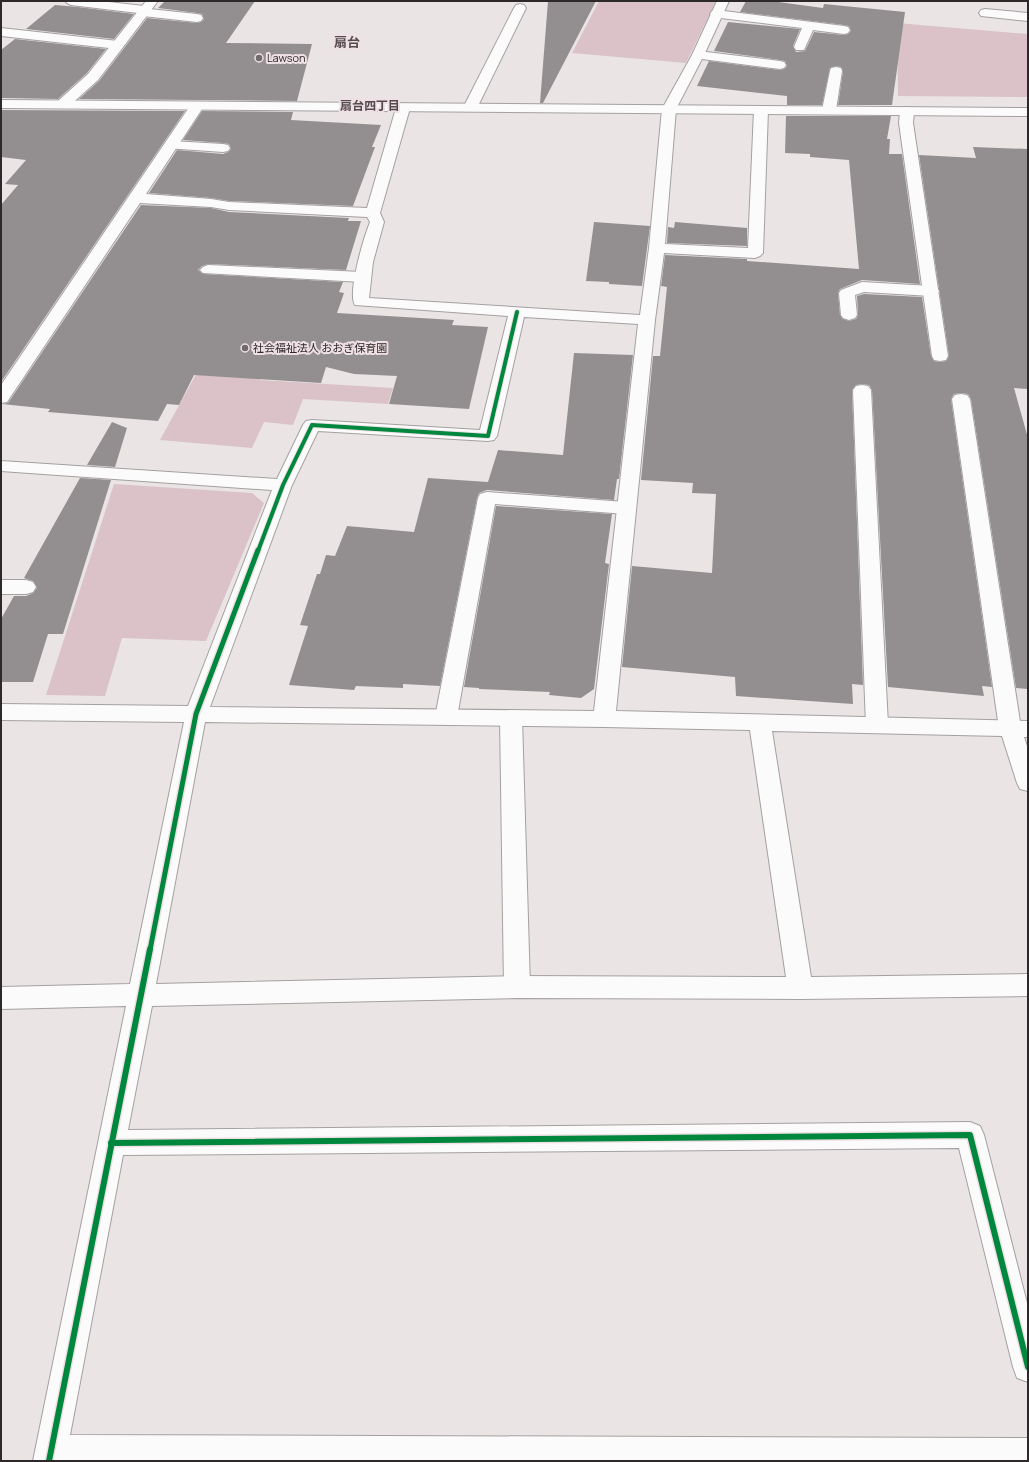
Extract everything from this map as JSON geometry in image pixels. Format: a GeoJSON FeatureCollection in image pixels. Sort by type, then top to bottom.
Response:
{"type":"FeatureCollection","features":[{"type":"Feature","properties":{"kind":"street"},"geometry":{"type":"LineString","coordinates":[[70,1],[146,8],[197,18]]}},
{"type":"Feature","properties":{"kind":"street"},"geometry":{"type":"LineString","coordinates":[[604,719],[626,508],[656,248],[669,109],[698,55],[723,1]]}},
{"type":"Feature","properties":{"kind":"street"},"geometry":{"type":"LineString","coordinates":[[63,104],[93,77],[146,8]]}},
{"type":"Feature","properties":{"kind":"street"},"geometry":{"type":"LineString","coordinates":[[470,108],[520,8]]}},
{"type":"Feature","properties":{"kind":"street"},"geometry":{"type":"LineString","coordinates":[[985,13],[1028,17]]}},
{"type":"Feature","properties":{"kind":"street"},"geometry":{"type":"LineString","coordinates":[[716,14],[844,30]]}},
{"type":"Feature","properties":{"kind":"street"},"geometry":{"type":"LineString","coordinates":[[800,47],[809,26]]}},
{"type":"Feature","properties":{"kind":"street"},"geometry":{"type":"LineString","coordinates":[[1,32],[118,45]]}},
{"type":"Feature","properties":{"kind":"street"},"geometry":{"type":"LineString","coordinates":[[698,55],[780,65]]}},
{"type":"Feature","properties":{"kind":"street"},"geometry":{"type":"LineString","coordinates":[[829,110],[836,71]]}},
{"type":"Feature","properties":{"kind":"street"},"geometry":{"type":"LineString","coordinates":[[1,104],[1028,112]]}},
{"type":"Feature","properties":{"kind":"street"},"geometry":{"type":"LineString","coordinates":[[1,398],[197,106]]}},
{"type":"Feature","properties":{"kind":"street"},"geometry":{"type":"LineString","coordinates":[[403,108],[373,213],[377,222],[368,246],[362,277],[361,302],[647,320]]}},
{"type":"Feature","properties":{"kind":"street"},"geometry":{"type":"LineString","coordinates":[[656,248],[755,253],[761,110]]}},
{"type":"Feature","properties":{"kind":"street"},"geometry":{"type":"LineString","coordinates":[[907,111],[906,123],[940,356]]}},
{"type":"Feature","properties":{"kind":"street"},"geometry":{"type":"LineString","coordinates":[[171,145],[223,148]]}},
{"type":"Feature","properties":{"kind":"street"},"geometry":{"type":"LineString","coordinates":[[136,198],[211,203],[229,206],[373,213]]}},
{"type":"Feature","properties":{"kind":"street"},"geometry":{"type":"LineString","coordinates":[[208,270],[362,277]]}},
{"type":"Feature","properties":{"kind":"street"},"geometry":{"type":"LineString","coordinates":[[849,315],[847,293],[862,287],[931,291]]}},
{"type":"Feature","properties":{"kind":"street"},"geometry":{"type":"LineString","coordinates":[[517,312],[488,436],[312,426],[283,485],[196,714],[50,1456],[1028,1454]]}},
{"type":"Feature","properties":{"kind":"street"},"geometry":{"type":"LineString","coordinates":[[862,390],[877,725]]}},
{"type":"Feature","properties":{"kind":"street"},"geometry":{"type":"LineString","coordinates":[[961,399],[1028,783]]}},
{"type":"Feature","properties":{"kind":"street"},"geometry":{"type":"LineString","coordinates":[[1,466],[283,485]]}},
{"type":"Feature","properties":{"kind":"street"},"geometry":{"type":"LineString","coordinates":[[446,717],[487,498],[626,508]]}},
{"type":"Feature","properties":{"kind":"street"},"geometry":{"type":"LineString","coordinates":[[1,587],[26,587]]}},
{"type":"Feature","properties":{"kind":"street"},"geometry":{"type":"LineString","coordinates":[[1,712],[604,719],[1019,729]]}},
{"type":"Feature","properties":{"kind":"street"},"geometry":{"type":"LineString","coordinates":[[511,718],[517,987]]}},
{"type":"Feature","properties":{"kind":"street"},"geometry":{"type":"LineString","coordinates":[[760,722],[800,988]]}},
{"type":"Feature","properties":{"kind":"street"},"geometry":{"type":"LineString","coordinates":[[1,998],[517,987],[800,988],[1028,985]]}},
{"type":"Feature","properties":{"kind":"street"},"geometry":{"type":"LineString","coordinates":[[111,1143],[970,1135],[1028,1367]]}},
{"type":"Feature","properties":{"kind":"shaded area"},"geometry":{"type":"Polygon","coordinates":[[[599,1],[716,1],[686,63],[572,53],[599,1]]]}},
{"type":"Feature","properties":{"kind":"shaded area"},"geometry":{"type":"Polygon","coordinates":[[[897,23],[1028,34],[1028,97],[898,96],[897,23]]]}},
{"type":"Feature","properties":{"kind":"shaded area"},"geometry":{"type":"Polygon","coordinates":[[[206,356],[268,359],[260,380],[393,388],[388,404],[303,399],[293,425],[264,422],[252,448],[160,440],[206,356]]]}},
{"type":"Feature","properties":{"kind":"shaded area"},"geometry":{"type":"Polygon","coordinates":[[[114,484],[252,493],[264,503],[206,641],[122,638],[105,696],[46,695],[114,484]]]}},
{"type":"Feature","properties":{"kind":"building"},"geometry":{"type":"Polygon","coordinates":[[[165,1],[255,1],[226,43],[312,44],[297,101],[79,99],[99,81],[147,18],[197,23],[204,19],[202,14],[158,8],[165,1]]]}},
{"type":"Feature","properties":{"kind":"building"},"geometry":{"type":"Polygon","coordinates":[[[548,1],[596,1],[543,103],[540,103],[548,1]]]}},
{"type":"Feature","properties":{"kind":"building"},"geometry":{"type":"Polygon","coordinates":[[[746,1],[771,1],[823,8],[824,4],[905,12],[892,105],[838,105],[843,71],[841,67],[836,66],[830,68],[822,105],[787,105],[787,96],[697,86],[709,61],[780,70],[787,66],[785,61],[714,51],[728,22],[800,29],[793,46],[796,52],[805,51],[814,32],[844,35],[851,31],[849,26],[844,25],[740,12],[746,1]]]}},
{"type":"Feature","properties":{"kind":"building"},"geometry":{"type":"Polygon","coordinates":[[[55,5],[134,14],[114,39],[26,29],[55,5]]]}},
{"type":"Feature","properties":{"kind":"building"},"geometry":{"type":"Polygon","coordinates":[[[15,39],[106,49],[87,73],[58,99],[1,98],[1,50],[15,39]]]}},
{"type":"Feature","properties":{"kind":"building"},"geometry":{"type":"Polygon","coordinates":[[[1,110],[185,111],[1,382],[1,205],[18,185],[5,184],[26,160],[1,157],[1,110]]]}},
{"type":"Feature","properties":{"kind":"building"},"geometry":{"type":"Polygon","coordinates":[[[202,111],[293,112],[291,120],[381,125],[372,147],[375,147],[353,206],[229,201],[149,193],[177,150],[223,154],[231,149],[229,144],[183,140],[202,111]]]}},
{"type":"Feature","properties":{"kind":"building"},"geometry":{"type":"Polygon","coordinates":[[[786,116],[891,116],[887,139],[890,139],[889,154],[902,154],[920,284],[862,280],[840,289],[838,293],[840,315],[843,319],[849,321],[856,319],[858,315],[857,296],[864,294],[922,297],[931,356],[934,361],[940,362],[946,361],[949,356],[919,155],[976,158],[973,147],[1028,149],[1028,389],[1014,388],[1028,438],[1028,689],[1016,688],[971,399],[968,394],[961,393],[954,394],[951,399],[992,687],[982,686],[984,696],[888,687],[872,390],[869,385],[862,384],[856,385],[852,390],[863,685],[852,684],[853,704],[736,696],[735,677],[622,667],[632,566],[712,573],[716,494],[692,493],[693,483],[641,480],[653,356],[660,356],[667,287],[661,286],[665,255],[747,259],[747,261],[859,269],[849,160],[810,157],[810,154],[785,153],[786,116]]]}},
{"type":"Feature","properties":{"kind":"building"},"geometry":{"type":"Polygon","coordinates":[[[141,205],[211,208],[229,212],[349,218],[348,221],[361,221],[346,270],[208,264],[202,266],[198,270],[203,274],[343,282],[339,292],[344,293],[337,313],[454,320],[452,325],[488,327],[469,409],[389,404],[397,376],[354,374],[326,367],[321,383],[194,375],[179,405],[167,404],[158,421],[48,412],[50,409],[2,404],[8,403],[141,205]]]}},
{"type":"Feature","properties":{"kind":"building"},"geometry":{"type":"Polygon","coordinates":[[[594,222],[650,226],[642,286],[586,281],[594,222]]]}},
{"type":"Feature","properties":{"kind":"building"},"geometry":{"type":"Polygon","coordinates":[[[675,222],[747,228],[747,246],[667,243],[668,227],[674,228],[675,222]]]}},
{"type":"Feature","properties":{"kind":"building"},"geometry":{"type":"Polygon","coordinates":[[[574,353],[633,355],[619,479],[617,479],[614,500],[487,490],[479,493],[440,686],[403,684],[403,688],[356,686],[354,690],[289,685],[308,626],[300,625],[317,574],[320,574],[326,555],[335,556],[347,526],[414,532],[428,478],[488,482],[498,450],[563,455],[574,353]]]}},
{"type":"Feature","properties":{"kind":"building"},"geometry":{"type":"Polygon","coordinates":[[[112,422],[127,428],[115,467],[87,465],[112,422]]]}},
{"type":"Feature","properties":{"kind":"building"},"geometry":{"type":"Polygon","coordinates":[[[80,478],[111,480],[63,634],[48,634],[33,682],[1,682],[1,619],[14,596],[26,596],[33,593],[37,588],[33,581],[24,578],[80,478]]]}},
{"type":"Feature","properties":{"kind":"building"},"geometry":{"type":"Polygon","coordinates":[[[496,506],[612,514],[605,563],[609,564],[594,689],[581,698],[549,695],[550,692],[464,687],[496,506]]]}},
{"type":"Feature","properties":{"kind":"cycle path"},"geometry":{"type":"LineString","coordinates":[[49,1461],[196,714],[283,485],[312,425],[488,436],[517,312]]}},
{"type":"Feature","properties":{"kind":"cycle path"},"geometry":{"type":"LineString","coordinates":[[111,1143],[970,1135],[1028,1367]]}},
{"type":"Feature","properties":{"kind":"place","name":"Lawson"},"geometry":{"type":"Point","coordinates":[259,58]}},
{"type":"Feature","properties":{"kind":"place","name":"社会福祉法人 おおぎ保育園"},"geometry":{"type":"Point","coordinates":[245,348]}},
{"type":"Feature","properties":{"kind":"district","name":"扇台"},"geometry":{"type":"Point","coordinates":[347,42]}},
{"type":"Feature","properties":{"kind":"district","name":"扇台四丁目"},"geometry":{"type":"Point","coordinates":[370,106]}}]}
